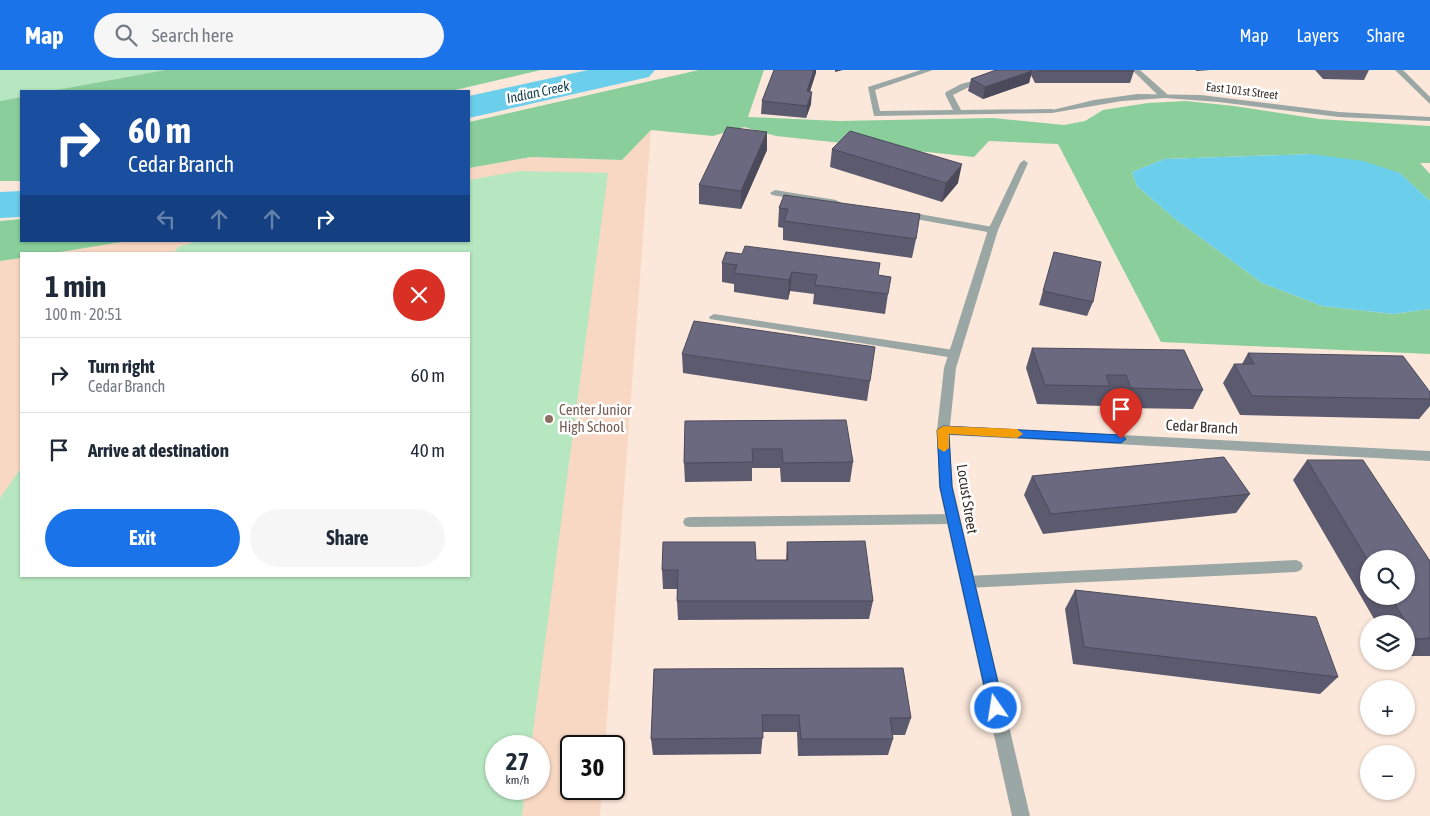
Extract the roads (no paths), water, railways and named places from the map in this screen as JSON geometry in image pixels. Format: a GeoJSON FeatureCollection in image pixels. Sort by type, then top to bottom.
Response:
{"type":"FeatureCollection","features":[{"type":"Feature","properties":{"kind":"street","name":"East 101st Street"},"geometry":{"type":"LineString","coordinates":[[929,70],[871,89],[877,114],[1052,111],[1091,103],[1164,96],[1221,98],[1308,111],[1376,118],[1430,119]]}},
{"type":"Feature","properties":{"kind":"street"},"geometry":{"type":"LineString","coordinates":[[1136,70],[1164,96]]}},
{"type":"Feature","properties":{"kind":"street"},"geometry":{"type":"LineString","coordinates":[[1399,70],[1430,102]]}},
{"type":"Feature","properties":{"kind":"street"},"geometry":{"type":"LineString","coordinates":[[958,112],[949,94],[964,86],[990,78]]}},
{"type":"Feature","properties":{"kind":"street","name":"Locust Street"},"geometry":{"type":"LineString","coordinates":[[1021,816],[952,519],[946,487],[943,430],[950,368],[954,354],[994,230],[1024,163]]}},
{"type":"Feature","properties":{"kind":"street"},"geometry":{"type":"LineString","coordinates":[[775,192],[851,206]]}},
{"type":"Feature","properties":{"kind":"street"},"geometry":{"type":"LineString","coordinates":[[889,212],[994,230]]}},
{"type":"Feature","properties":{"kind":"street"},"geometry":{"type":"LineString","coordinates":[[714,316],[954,354]]}},
{"type":"Feature","properties":{"kind":"street","name":"Cedar Branch"},"geometry":{"type":"LineString","coordinates":[[943,430],[1430,456]]}},
{"type":"Feature","properties":{"kind":"street"},"geometry":{"type":"LineString","coordinates":[[690,522],[952,519]]}},
{"type":"Feature","properties":{"kind":"street"},"geometry":{"type":"LineString","coordinates":[[967,582],[1296,566]]}},
{"type":"Feature","properties":{"kind":"water"},"geometry":{"type":"Polygon","coordinates":[[[1311,154],[1363,161],[1400,173],[1430,201],[1430,309],[1393,314],[1322,306],[1262,283],[1175,219],[1137,186],[1132,172],[1164,159],[1311,154]]]}},
{"type":"Feature","properties":{"kind":"waterway","name":"Indian Creek"},"geometry":{"type":"LineString","coordinates":[[470,107],[637,70]]}},
{"type":"Feature","properties":{"kind":"waterway","name":"Indian Creek"},"geometry":{"type":"LineString","coordinates":[[0,205],[20,204]]}},
{"type":"Feature","properties":{"kind":"place","name":"Center Junior High School"},"geometry":{"type":"Point","coordinates":[549,419]}}]}
